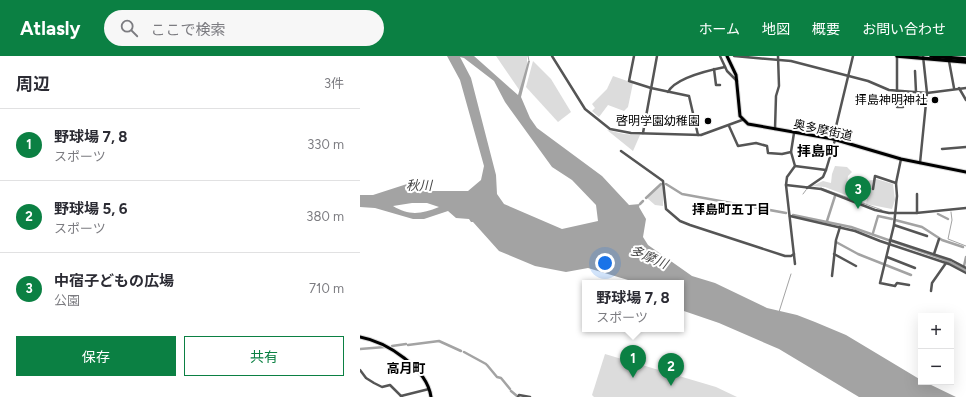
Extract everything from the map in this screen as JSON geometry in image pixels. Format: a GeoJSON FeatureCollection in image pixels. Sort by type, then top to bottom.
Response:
{"type":"FeatureCollection","features":[{"type":"Feature","properties":{"kind":"highway"},"geometry":{"type":"LineString","coordinates":[[897,56],[923,57],[966,62]]}},
{"type":"Feature","properties":{"kind":"highway"},"geometry":{"type":"LineString","coordinates":[[931,56],[966,59]]}},
{"type":"Feature","properties":{"kind":"main road"},"geometry":{"type":"LineString","coordinates":[[727,56],[733,65],[737,81],[739,113],[742,120]]}},
{"type":"Feature","properties":{"kind":"main road","name":"奥多摩街道"},"geometry":{"type":"LineString","coordinates":[[742,120],[748,124],[834,139],[920,163],[966,172]]}},
{"type":"Feature","properties":{"kind":"main road"},"geometry":{"type":"LineString","coordinates":[[360,337],[379,342],[398,353],[421,376],[429,389],[431,397]]}},
{"type":"Feature","properties":{"kind":"street"},"geometry":{"type":"LineString","coordinates":[[552,56],[581,103],[592,116],[610,129],[631,133],[706,135],[742,120]]}},
{"type":"Feature","properties":{"kind":"street"},"geometry":{"type":"LineString","coordinates":[[634,56],[629,81],[651,88],[689,96],[698,134]]}},
{"type":"Feature","properties":{"kind":"street"},"geometry":{"type":"LineString","coordinates":[[643,133],[657,56]]}},
{"type":"Feature","properties":{"kind":"street"},"geometry":{"type":"LineString","coordinates":[[720,56],[733,79],[737,81]]}},
{"type":"Feature","properties":{"kind":"street"},"geometry":{"type":"LineString","coordinates":[[734,56],[778,58],[868,81],[888,90],[927,93],[954,88],[966,88]]}},
{"type":"Feature","properties":{"kind":"street"},"geometry":{"type":"LineString","coordinates":[[807,188],[809,185],[818,181],[826,170],[837,120],[840,116],[852,56]]}},
{"type":"Feature","properties":{"kind":"street"},"geometry":{"type":"LineString","coordinates":[[897,56],[897,107],[903,107]]}},
{"type":"Feature","properties":{"kind":"street"},"geometry":{"type":"LineString","coordinates":[[920,163],[927,93],[923,57]]}},
{"type":"Feature","properties":{"kind":"street"},"geometry":{"type":"LineString","coordinates":[[775,129],[776,99],[779,86],[778,58]]}},
{"type":"Feature","properties":{"kind":"street"},"geometry":{"type":"LineString","coordinates":[[949,61],[954,88]]}},
{"type":"Feature","properties":{"kind":"street"},"geometry":{"type":"LineString","coordinates":[[668,92],[674,86],[694,74],[725,67]]}},
{"type":"Feature","properties":{"kind":"street"},"geometry":{"type":"LineString","coordinates":[[714,69],[716,85],[720,85]]}},
{"type":"Feature","properties":{"kind":"street"},"geometry":{"type":"LineString","coordinates":[[915,71],[916,92]]}},
{"type":"Feature","properties":{"kind":"street"},"geometry":{"type":"LineString","coordinates":[[959,88],[966,100]]}},
{"type":"Feature","properties":{"kind":"street"},"geometry":{"type":"LineString","coordinates":[[729,126],[738,146],[756,143],[767,146],[768,153],[782,154],[791,152]]}},
{"type":"Feature","properties":{"kind":"street"},"geometry":{"type":"LineString","coordinates":[[794,133],[791,152],[795,166]]}},
{"type":"Feature","properties":{"kind":"street"},"geometry":{"type":"LineString","coordinates":[[942,149],[966,147]]}},
{"type":"Feature","properties":{"kind":"street"},"geometry":{"type":"LineString","coordinates":[[621,151],[663,182],[666,209],[680,221],[785,256],[791,256],[794,254]]}},
{"type":"Feature","properties":{"kind":"street"},"geometry":{"type":"LineString","coordinates":[[901,158],[896,183],[896,212],[894,225],[880,283],[895,286],[897,283],[909,285]]}},
{"type":"Feature","properties":{"kind":"street"},"geometry":{"type":"LineString","coordinates":[[795,166],[826,170]]}},
{"type":"Feature","properties":{"kind":"street"},"geometry":{"type":"LineString","coordinates":[[795,166],[787,177],[786,185],[795,264]]}},
{"type":"Feature","properties":{"kind":"street"},"geometry":{"type":"LineString","coordinates":[[873,189],[875,176],[896,183]]}},
{"type":"Feature","properties":{"kind":"street"},"geometry":{"type":"LineString","coordinates":[[786,185],[821,189],[879,211],[917,213],[966,208]]}},
{"type":"Feature","properties":{"kind":"street"},"geometry":{"type":"LineString","coordinates":[[916,194],[917,213]]}},
{"type":"Feature","properties":{"kind":"street"},"geometry":{"type":"LineString","coordinates":[[790,216],[840,227],[890,243],[946,263],[966,273]]}},
{"type":"Feature","properties":{"kind":"street"},"geometry":{"type":"LineString","coordinates":[[894,225],[927,236]]}},
{"type":"Feature","properties":{"kind":"street"},"geometry":{"type":"LineString","coordinates":[[832,276],[834,254],[840,227]]}},
{"type":"Feature","properties":{"kind":"street"},"geometry":{"type":"LineString","coordinates":[[934,254],[939,239]]}},
{"type":"Feature","properties":{"kind":"street"},"geometry":{"type":"LineString","coordinates":[[890,243],[934,254],[956,262],[966,268]]}},
{"type":"Feature","properties":{"kind":"street"},"geometry":{"type":"LineString","coordinates":[[834,254],[856,266]]}},
{"type":"Feature","properties":{"kind":"street"},"geometry":{"type":"LineString","coordinates":[[886,257],[915,268]]}},
{"type":"Feature","properties":{"kind":"street"},"geometry":{"type":"LineString","coordinates":[[930,291],[932,283],[946,263]]}},
{"type":"Feature","properties":{"kind":"street"},"geometry":{"type":"LineString","coordinates":[[360,370],[370,382],[382,387],[390,385],[402,396],[429,389]]}},
{"type":"Feature","properties":{"kind":"street"},"geometry":{"type":"LineString","coordinates":[[518,397],[519,395],[530,397]]}},
{"type":"Feature","properties":{"kind":"shaded area"},"geometry":{"type":"Polygon","coordinates":[[[496,56],[527,56],[527,67],[520,91],[496,56]]]}},
{"type":"Feature","properties":{"kind":"shaded area"},"geometry":{"type":"Polygon","coordinates":[[[533,61],[551,79],[571,112],[558,122],[526,87],[533,61]]]}},
{"type":"Feature","properties":{"kind":"shaded area"},"geometry":{"type":"Polygon","coordinates":[[[613,76],[633,83],[628,107],[624,111],[608,105],[599,117],[592,111],[595,108],[592,104],[607,89],[613,76]]]}},
{"type":"Feature","properties":{"kind":"shaded area"},"geometry":{"type":"Polygon","coordinates":[[[607,130],[624,134],[640,135],[633,151],[607,130]]]}},
{"type":"Feature","properties":{"kind":"shaded area"},"geometry":{"type":"Polygon","coordinates":[[[835,166],[847,167],[852,172],[848,176],[846,191],[860,196],[861,201],[825,187],[812,186],[823,181],[831,183],[835,166]]]}},
{"type":"Feature","properties":{"kind":"shaded area"},"geometry":{"type":"Polygon","coordinates":[[[873,178],[893,184],[895,200],[892,209],[866,204],[867,199],[862,197],[864,181],[873,180],[873,178]]]}},
{"type":"Feature","properties":{"kind":"shaded area"},"geometry":{"type":"Polygon","coordinates":[[[662,184],[663,206],[655,205],[647,198],[662,184]]]}},
{"type":"Feature","properties":{"kind":"shaded area"},"geometry":{"type":"Polygon","coordinates":[[[605,354],[716,387],[737,397],[594,397],[592,395],[605,354]]]}},
{"type":"Feature","properties":{"kind":"water","name":"多摩川"},"geometry":{"type":"Polygon","coordinates":[[[447,56],[474,56],[518,95],[528,61],[530,61],[521,97],[530,118],[537,128],[602,176],[629,205],[640,204],[639,207],[646,219],[643,237],[648,245],[692,276],[715,283],[767,308],[797,315],[846,335],[918,378],[918,385],[931,385],[956,397],[859,397],[779,349],[719,323],[684,311],[684,280],[628,280],[588,268],[566,272],[535,266],[499,251],[473,222],[469,219],[456,218],[448,211],[424,219],[413,219],[375,208],[360,207],[360,195],[373,195],[407,184],[413,191],[468,191],[481,180],[484,166],[460,80],[447,56]],[[460,57],[471,78],[496,175],[497,194],[504,204],[562,229],[598,221],[596,205],[572,180],[552,167],[505,102],[494,81],[464,58],[460,57]],[[412,203],[393,206],[410,213],[427,211],[439,207],[427,203],[412,203]]]}},
{"type":"Feature","properties":{"kind":"waterway"},"geometry":{"type":"LineString","coordinates":[[528,56],[529,61]]}},
{"type":"Feature","properties":{"kind":"waterway"},"geometry":{"type":"LineString","coordinates":[[646,198],[661,184]]}},
{"type":"Feature","properties":{"kind":"waterway"},"geometry":{"type":"LineString","coordinates":[[666,184],[682,194],[786,213]]}},
{"type":"Feature","properties":{"kind":"waterway"},"geometry":{"type":"LineString","coordinates":[[821,188],[882,210]]}},
{"type":"Feature","properties":{"kind":"waterway"},"geometry":{"type":"LineString","coordinates":[[803,194],[806,190]]}},
{"type":"Feature","properties":{"kind":"waterway"},"geometry":{"type":"LineString","coordinates":[[827,221],[835,196]]}},
{"type":"Feature","properties":{"kind":"waterway"},"geometry":{"type":"LineString","coordinates":[[640,204],[643,201]]}},
{"type":"Feature","properties":{"kind":"waterway"},"geometry":{"type":"LineString","coordinates":[[951,212],[952,220],[948,239],[966,246]]}},
{"type":"Feature","properties":{"kind":"waterway"},"geometry":{"type":"LineString","coordinates":[[938,214],[948,219]]}},
{"type":"Feature","properties":{"kind":"waterway"},"geometry":{"type":"LineString","coordinates":[[793,215],[851,227],[943,259],[966,270]]}},
{"type":"Feature","properties":{"kind":"waterway"},"geometry":{"type":"LineString","coordinates":[[873,233],[878,216],[892,219]]}},
{"type":"Feature","properties":{"kind":"waterway"},"geometry":{"type":"LineString","coordinates":[[895,220],[922,227],[942,240],[963,247]]}},
{"type":"Feature","properties":{"kind":"waterway"},"geometry":{"type":"LineString","coordinates":[[836,242],[858,254],[911,275]]}},
{"type":"Feature","properties":{"kind":"waterway"},"geometry":{"type":"LineString","coordinates":[[964,266],[966,257]]}},
{"type":"Feature","properties":{"kind":"waterway"},"geometry":{"type":"LineString","coordinates":[[779,312],[791,274]]}},
{"type":"Feature","properties":{"kind":"waterway"},"geometry":{"type":"LineString","coordinates":[[408,345],[439,341],[461,351]]}},
{"type":"Feature","properties":{"kind":"waterway"},"geometry":{"type":"LineString","coordinates":[[392,346],[406,344]]}},
{"type":"Feature","properties":{"kind":"waterway"},"geometry":{"type":"LineString","coordinates":[[360,349],[385,347]]}},
{"type":"Feature","properties":{"kind":"waterway"},"geometry":{"type":"LineString","coordinates":[[464,352],[486,364]]}},
{"type":"Feature","properties":{"kind":"waterway"},"geometry":{"type":"LineString","coordinates":[[487,365],[510,389]]}},
{"type":"Feature","properties":{"kind":"waterway"},"geometry":{"type":"LineString","coordinates":[[511,391],[517,396]]}},
{"type":"Feature","properties":{"kind":"place","name":"拝島神明神社"},"geometry":{"type":"Point","coordinates":[935,100]}},
{"type":"Feature","properties":{"kind":"place","name":"啓明学園幼稚園"},"geometry":{"type":"Point","coordinates":[708,121]}},
{"type":"Feature","properties":{"kind":"place","name":"中宿子どもの広場"},"geometry":{"type":"Point","coordinates":[858,209]}},
{"type":"Feature","properties":{"kind":"place","name":"野球場 7, 8"},"geometry":{"type":"Point","coordinates":[633,378]}},
{"type":"Feature","properties":{"kind":"place","name":"野球場 5, 6"},"geometry":{"type":"Point","coordinates":[671,386]}},
{"type":"Feature","properties":{"kind":"district","name":"拝島町"},"geometry":{"type":"Point","coordinates":[818,151]}},
{"type":"Feature","properties":{"kind":"district","name":"拝島町五丁目"},"geometry":{"type":"Point","coordinates":[731,209]}},
{"type":"Feature","properties":{"kind":"district","name":"高月町"},"geometry":{"type":"Point","coordinates":[406,368]}},
{"type":"Feature","properties":{"kind":"water label","name":"秋川"},"geometry":{"type":"Point","coordinates":[419,185]}}]}
